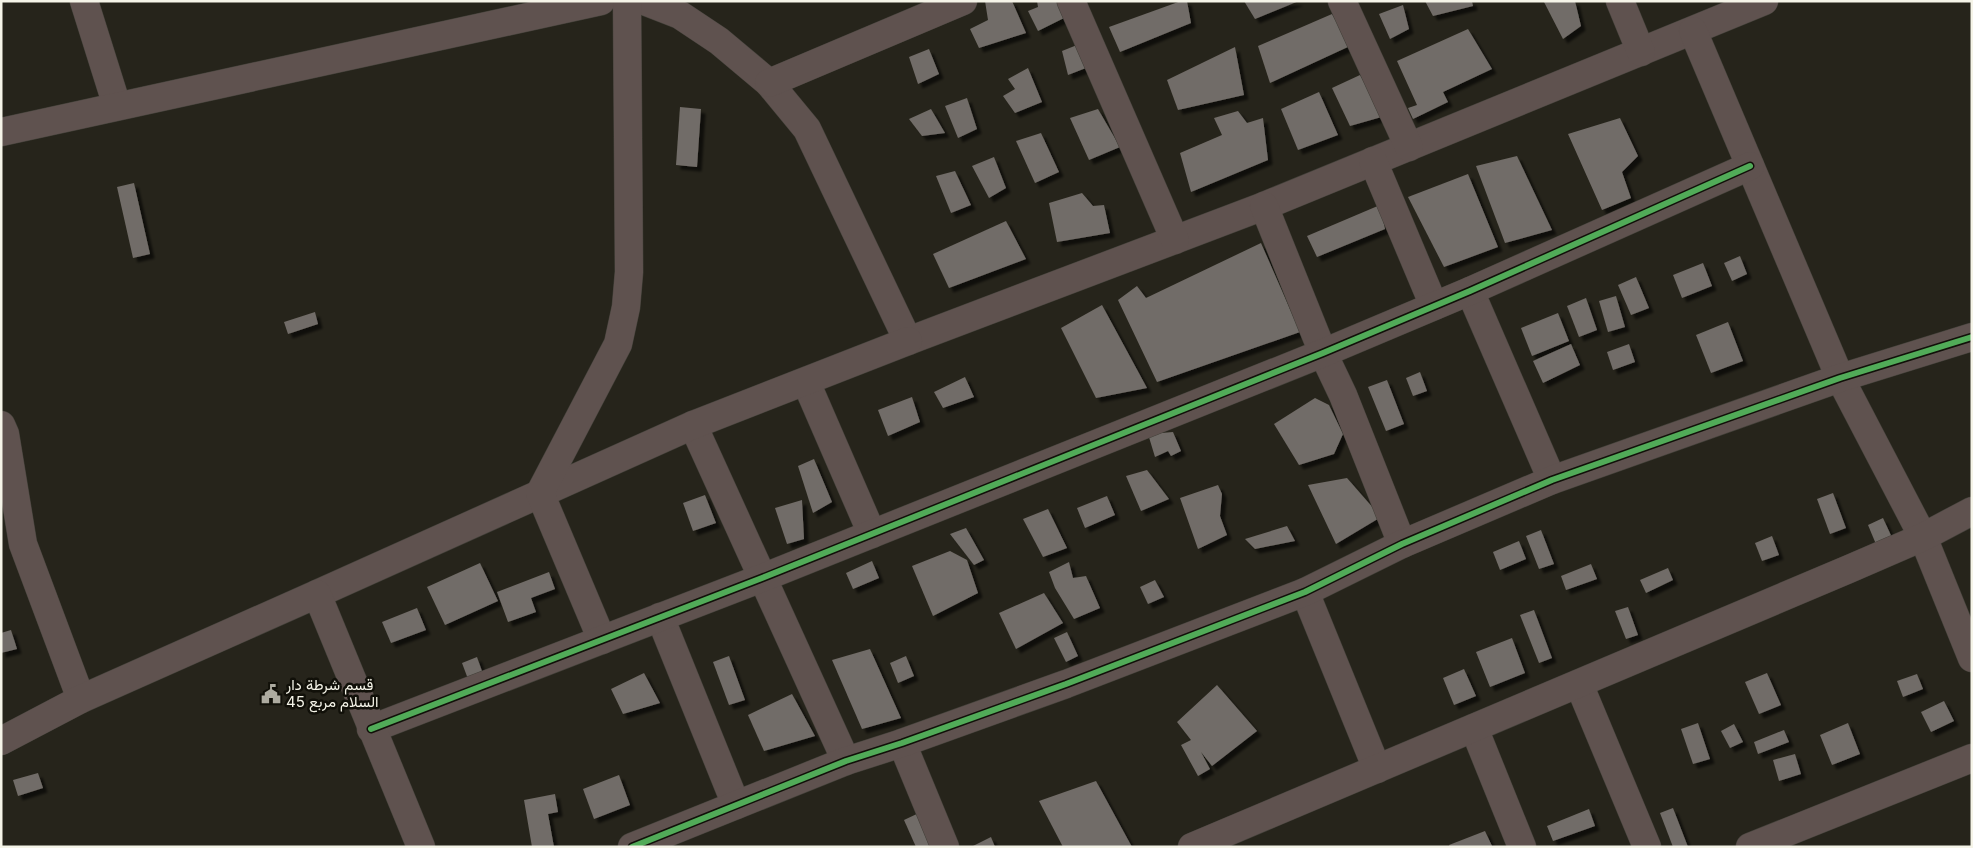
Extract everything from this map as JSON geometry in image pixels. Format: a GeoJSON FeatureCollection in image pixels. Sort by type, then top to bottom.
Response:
{"type":"FeatureCollection","features":[{"type":"Feature","properties":{"kind":"street"},"geometry":{"type":"LineString","coordinates":[[84,1],[117,106]]}},
{"type":"Feature","properties":{"kind":"street"},"geometry":{"type":"LineString","coordinates":[[1,132],[601,1]]}},
{"type":"Feature","properties":{"kind":"street"},"geometry":{"type":"LineString","coordinates":[[540,493],[618,344],[626,307],[629,272],[627,1]]}},
{"type":"Feature","properties":{"kind":"street"},"geometry":{"type":"LineString","coordinates":[[644,1],[680,15],[719,41],[769,83],[807,129],[908,341]]}},
{"type":"Feature","properties":{"kind":"street"},"geometry":{"type":"LineString","coordinates":[[769,83],[963,1]]}},
{"type":"Feature","properties":{"kind":"street"},"geometry":{"type":"LineString","coordinates":[[1071,1],[1175,240]]}},
{"type":"Feature","properties":{"kind":"street"},"geometry":{"type":"LineString","coordinates":[[1342,1],[1409,147]]}},
{"type":"Feature","properties":{"kind":"street"},"geometry":{"type":"LineString","coordinates":[[1620,1],[1641,52]]}},
{"type":"Feature","properties":{"kind":"street"},"geometry":{"type":"LineString","coordinates":[[1,741],[81,699],[693,425],[1264,206],[1762,2]]}},
{"type":"Feature","properties":{"kind":"street"},"geometry":{"type":"LineString","coordinates":[[1693,31],[1840,378],[1923,537],[1972,658]]}},
{"type":"Feature","properties":{"kind":"street"},"geometry":{"type":"LineString","coordinates":[[1373,161],[1434,306]]}},
{"type":"Feature","properties":{"kind":"street"},"geometry":{"type":"LineString","coordinates":[[371,729],[762,578],[1323,353],[1470,291],[1750,166]]}},
{"type":"Feature","properties":{"kind":"street"},"geometry":{"type":"LineString","coordinates":[[1264,206],[1323,353],[1343,395],[1402,544]]}},
{"type":"Feature","properties":{"kind":"street"},"geometry":{"type":"LineString","coordinates":[[1470,291],[1552,480]]}},
{"type":"Feature","properties":{"kind":"street"},"geometry":{"type":"LineString","coordinates":[[632,847],[846,761],[902,743],[1066,684],[1305,592],[1402,544],[1552,480],[1840,378],[1972,336]]}},
{"type":"Feature","properties":{"kind":"street"},"geometry":{"type":"LineString","coordinates":[[806,382],[872,534]]}},
{"type":"Feature","properties":{"kind":"street"},"geometry":{"type":"LineString","coordinates":[[1,425],[5,434],[12,545],[81,699]]}},
{"type":"Feature","properties":{"kind":"street"},"geometry":{"type":"LineString","coordinates":[[693,425],[846,761]]}},
{"type":"Feature","properties":{"kind":"street"},"geometry":{"type":"LineString","coordinates":[[540,493],[602,640]]}},
{"type":"Feature","properties":{"kind":"street"},"geometry":{"type":"LineString","coordinates":[[1192,847],[1923,537],[1972,511]]}},
{"type":"Feature","properties":{"kind":"street"},"geometry":{"type":"LineString","coordinates":[[1305,592],[1377,769]]}},
{"type":"Feature","properties":{"kind":"street"},"geometry":{"type":"LineString","coordinates":[[317,594],[421,847]]}},
{"type":"Feature","properties":{"kind":"street"},"geometry":{"type":"LineString","coordinates":[[660,617],[736,805]]}},
{"type":"Feature","properties":{"kind":"street"},"geometry":{"type":"LineString","coordinates":[[1578,684],[1647,847]]}},
{"type":"Feature","properties":{"kind":"street"},"geometry":{"type":"LineString","coordinates":[[1474,728],[1522,847]]}},
{"type":"Feature","properties":{"kind":"street"},"geometry":{"type":"LineString","coordinates":[[902,743],[944,847]]}},
{"type":"Feature","properties":{"kind":"street"},"geometry":{"type":"LineString","coordinates":[[1750,847],[1972,758]]}},
{"type":"Feature","properties":{"kind":"building"},"geometry":{"type":"Polygon","coordinates":[[[985,1],[1012,1],[1026,33],[979,48],[970,29],[988,20],[985,1]]]}},
{"type":"Feature","properties":{"kind":"building"},"geometry":{"type":"Polygon","coordinates":[[[1037,1],[1064,1],[1070,15],[1038,31],[1028,11],[1038,7],[1037,1]]]}},
{"type":"Feature","properties":{"kind":"building"},"geometry":{"type":"Polygon","coordinates":[[[1181,1],[1187,1],[1191,23],[1120,52],[1109,27],[1181,1]]]}},
{"type":"Feature","properties":{"kind":"building"},"geometry":{"type":"Polygon","coordinates":[[[1244,1],[1299,1],[1255,19],[1244,1]]]}},
{"type":"Feature","properties":{"kind":"building"},"geometry":{"type":"Polygon","coordinates":[[[1425,1],[1472,1],[1473,6],[1433,16],[1425,1]]]}},
{"type":"Feature","properties":{"kind":"building"},"geometry":{"type":"Polygon","coordinates":[[[1575,1],[1581,26],[1563,39],[1544,2],[1575,1]]]}},
{"type":"Feature","properties":{"kind":"building"},"geometry":{"type":"Polygon","coordinates":[[[1403,5],[1409,29],[1390,39],[1379,14],[1403,5]]]}},
{"type":"Feature","properties":{"kind":"building"},"geometry":{"type":"Polygon","coordinates":[[[1332,14],[1350,46],[1270,83],[1258,46],[1332,14]]]}},
{"type":"Feature","properties":{"kind":"building"},"geometry":{"type":"Polygon","coordinates":[[[1468,29],[1492,69],[1443,92],[1448,102],[1413,119],[1408,108],[1417,105],[1397,61],[1468,29]]]}},
{"type":"Feature","properties":{"kind":"building"},"geometry":{"type":"Polygon","coordinates":[[[1082,43],[1091,66],[1068,75],[1062,51],[1082,43]]]}},
{"type":"Feature","properties":{"kind":"building"},"geometry":{"type":"Polygon","coordinates":[[[1235,47],[1244,95],[1178,110],[1167,80],[1235,47]]]}},
{"type":"Feature","properties":{"kind":"building"},"geometry":{"type":"Polygon","coordinates":[[[929,49],[939,74],[918,84],[909,57],[929,49]]]}},
{"type":"Feature","properties":{"kind":"building"},"geometry":{"type":"Polygon","coordinates":[[[1028,68],[1042,102],[1015,113],[1003,96],[1015,89],[1008,79],[1028,68]]]}},
{"type":"Feature","properties":{"kind":"building"},"geometry":{"type":"Polygon","coordinates":[[[1360,75],[1385,116],[1350,126],[1332,88],[1360,75]]]}},
{"type":"Feature","properties":{"kind":"building"},"geometry":{"type":"Polygon","coordinates":[[[1319,92],[1338,135],[1298,150],[1281,109],[1319,92]]]}},
{"type":"Feature","properties":{"kind":"building"},"geometry":{"type":"Polygon","coordinates":[[[967,98],[977,129],[958,138],[945,106],[967,98]]]}},
{"type":"Feature","properties":{"kind":"building"},"geometry":{"type":"Polygon","coordinates":[[[680,107],[701,109],[697,167],[676,165],[680,107]]]}},
{"type":"Feature","properties":{"kind":"building"},"geometry":{"type":"Polygon","coordinates":[[[931,109],[945,133],[922,136],[909,119],[931,109]]]}},
{"type":"Feature","properties":{"kind":"building"},"geometry":{"type":"Polygon","coordinates":[[[1098,109],[1120,147],[1089,160],[1070,118],[1098,109]]]}},
{"type":"Feature","properties":{"kind":"building"},"geometry":{"type":"Polygon","coordinates":[[[1238,111],[1247,123],[1263,118],[1268,160],[1191,192],[1180,153],[1222,135],[1214,118],[1238,111]]]}},
{"type":"Feature","properties":{"kind":"building"},"geometry":{"type":"Polygon","coordinates":[[[1620,118],[1638,156],[1622,172],[1631,198],[1602,210],[1568,134],[1620,118]]]}},
{"type":"Feature","properties":{"kind":"building"},"geometry":{"type":"Polygon","coordinates":[[[1041,133],[1059,172],[1035,183],[1016,141],[1041,133]]]}},
{"type":"Feature","properties":{"kind":"building"},"geometry":{"type":"Polygon","coordinates":[[[1517,156],[1552,230],[1505,243],[1476,166],[1517,156]]]}},
{"type":"Feature","properties":{"kind":"building"},"geometry":{"type":"Polygon","coordinates":[[[994,157],[1006,188],[989,198],[972,166],[994,157]]]}},
{"type":"Feature","properties":{"kind":"building"},"geometry":{"type":"Polygon","coordinates":[[[955,171],[971,205],[951,213],[936,176],[955,171]]]}},
{"type":"Feature","properties":{"kind":"building"},"geometry":{"type":"Polygon","coordinates":[[[1468,174],[1498,247],[1444,267],[1408,197],[1468,174]]]}},
{"type":"Feature","properties":{"kind":"building"},"geometry":{"type":"Polygon","coordinates":[[[134,183],[150,254],[133,258],[117,187],[134,183]]]}},
{"type":"Feature","properties":{"kind":"building"},"geometry":{"type":"Polygon","coordinates":[[[1082,193],[1093,206],[1104,205],[1110,233],[1057,242],[1049,203],[1082,193]]]}},
{"type":"Feature","properties":{"kind":"building"},"geometry":{"type":"Polygon","coordinates":[[[1380,205],[1385,229],[1317,257],[1307,236],[1380,205]]]}},
{"type":"Feature","properties":{"kind":"building"},"geometry":{"type":"Polygon","coordinates":[[[1006,221],[1026,259],[949,288],[933,254],[1006,221]]]}},
{"type":"Feature","properties":{"kind":"building"},"geometry":{"type":"Polygon","coordinates":[[[1261,243],[1300,332],[1157,382],[1118,300],[1137,286],[1146,298],[1261,243]]]}},
{"type":"Feature","properties":{"kind":"building"},"geometry":{"type":"Polygon","coordinates":[[[1740,256],[1747,274],[1732,281],[1724,263],[1740,256]]]}},
{"type":"Feature","properties":{"kind":"building"},"geometry":{"type":"Polygon","coordinates":[[[1703,263],[1712,286],[1682,298],[1673,275],[1703,263]]]}},
{"type":"Feature","properties":{"kind":"building"},"geometry":{"type":"Polygon","coordinates":[[[1636,277],[1649,308],[1631,315],[1618,285],[1636,277]]]}},
{"type":"Feature","properties":{"kind":"building"},"geometry":{"type":"Polygon","coordinates":[[[1616,296],[1625,327],[1608,332],[1599,301],[1616,296]]]}},
{"type":"Feature","properties":{"kind":"building"},"geometry":{"type":"Polygon","coordinates":[[[1586,298],[1597,330],[1579,337],[1567,306],[1586,298]]]}},
{"type":"Feature","properties":{"kind":"building"},"geometry":{"type":"Polygon","coordinates":[[[1102,305],[1147,388],[1096,398],[1061,328],[1102,305]]]}},
{"type":"Feature","properties":{"kind":"building"},"geometry":{"type":"Polygon","coordinates":[[[315,312],[318,324],[288,334],[284,322],[315,312]]]}},
{"type":"Feature","properties":{"kind":"building"},"geometry":{"type":"Polygon","coordinates":[[[1558,313],[1569,341],[1532,356],[1521,328],[1558,313]]]}},
{"type":"Feature","properties":{"kind":"building"},"geometry":{"type":"Polygon","coordinates":[[[1728,322],[1743,361],[1711,373],[1696,335],[1728,322]]]}},
{"type":"Feature","properties":{"kind":"building"},"geometry":{"type":"Polygon","coordinates":[[[1571,344],[1580,365],[1543,383],[1533,361],[1571,344]]]}},
{"type":"Feature","properties":{"kind":"building"},"geometry":{"type":"Polygon","coordinates":[[[1629,344],[1635,362],[1613,370],[1607,352],[1629,344]]]}},
{"type":"Feature","properties":{"kind":"building"},"geometry":{"type":"Polygon","coordinates":[[[1420,372],[1427,391],[1413,396],[1406,378],[1420,372]]]}},
{"type":"Feature","properties":{"kind":"building"},"geometry":{"type":"Polygon","coordinates":[[[965,377],[974,397],[943,408],[934,392],[965,377]]]}},
{"type":"Feature","properties":{"kind":"building"},"geometry":{"type":"Polygon","coordinates":[[[1387,380],[1404,424],[1386,431],[1368,387],[1387,380]]]}},
{"type":"Feature","properties":{"kind":"building"},"geometry":{"type":"Polygon","coordinates":[[[912,397],[920,422],[888,436],[878,410],[912,397]]]}},
{"type":"Feature","properties":{"kind":"building"},"geometry":{"type":"Polygon","coordinates":[[[1315,398],[1329,405],[1343,434],[1334,454],[1299,465],[1274,424],[1315,398]]]}},
{"type":"Feature","properties":{"kind":"building"},"geometry":{"type":"Polygon","coordinates":[[[1173,432],[1181,451],[1171,456],[1168,451],[1155,457],[1148,434],[1173,432]]]}},
{"type":"Feature","properties":{"kind":"building"},"geometry":{"type":"Polygon","coordinates":[[[814,459],[832,502],[813,513],[798,466],[814,459]]]}},
{"type":"Feature","properties":{"kind":"building"},"geometry":{"type":"Polygon","coordinates":[[[1147,470],[1169,499],[1141,511],[1126,476],[1147,470]]]}},
{"type":"Feature","properties":{"kind":"building"},"geometry":{"type":"Polygon","coordinates":[[[1347,478],[1381,517],[1336,544],[1308,485],[1347,478]]]}},
{"type":"Feature","properties":{"kind":"building"},"geometry":{"type":"Polygon","coordinates":[[[1218,485],[1222,494],[1220,516],[1227,535],[1198,549],[1180,498],[1218,485]]]}},
{"type":"Feature","properties":{"kind":"building"},"geometry":{"type":"Polygon","coordinates":[[[1833,493],[1846,528],[1830,534],[1817,499],[1833,493]]]}},
{"type":"Feature","properties":{"kind":"building"},"geometry":{"type":"Polygon","coordinates":[[[705,495],[716,523],[693,531],[683,503],[705,495]]]}},
{"type":"Feature","properties":{"kind":"building"},"geometry":{"type":"Polygon","coordinates":[[[1107,496],[1115,515],[1085,528],[1077,508],[1107,496]]]}},
{"type":"Feature","properties":{"kind":"building"},"geometry":{"type":"Polygon","coordinates":[[[802,500],[804,539],[787,544],[775,508],[802,500]]]}},
{"type":"Feature","properties":{"kind":"building"},"geometry":{"type":"Polygon","coordinates":[[[1048,509],[1067,548],[1043,557],[1023,519],[1048,509]]]}},
{"type":"Feature","properties":{"kind":"building"},"geometry":{"type":"Polygon","coordinates":[[[1883,518],[1894,542],[1878,549],[1868,525],[1883,518]]]}},
{"type":"Feature","properties":{"kind":"building"},"geometry":{"type":"Polygon","coordinates":[[[1287,526],[1295,541],[1255,549],[1245,539],[1287,526]]]}},
{"type":"Feature","properties":{"kind":"building"},"geometry":{"type":"Polygon","coordinates":[[[966,528],[984,560],[974,565],[950,534],[966,528]]]}},
{"type":"Feature","properties":{"kind":"building"},"geometry":{"type":"Polygon","coordinates":[[[1541,530],[1554,564],[1539,569],[1526,536],[1541,530]]]}},
{"type":"Feature","properties":{"kind":"building"},"geometry":{"type":"Polygon","coordinates":[[[1772,536],[1779,555],[1762,561],[1755,543],[1772,536]]]}},
{"type":"Feature","properties":{"kind":"building"},"geometry":{"type":"Polygon","coordinates":[[[1519,541],[1526,559],[1500,570],[1493,552],[1519,541]]]}},
{"type":"Feature","properties":{"kind":"building"},"geometry":{"type":"Polygon","coordinates":[[[950,551],[967,560],[978,593],[933,616],[912,566],[950,551]]]}},
{"type":"Feature","properties":{"kind":"building"},"geometry":{"type":"Polygon","coordinates":[[[872,561],[879,578],[853,589],[846,573],[872,561]]]}},
{"type":"Feature","properties":{"kind":"building"},"geometry":{"type":"Polygon","coordinates":[[[1069,562],[1073,578],[1086,576],[1100,608],[1074,619],[1055,588],[1049,572],[1069,562]]]}},
{"type":"Feature","properties":{"kind":"building"},"geometry":{"type":"Polygon","coordinates":[[[480,563],[498,601],[445,625],[427,587],[480,563]]]}},
{"type":"Feature","properties":{"kind":"building"},"geometry":{"type":"Polygon","coordinates":[[[1591,564],[1597,579],[1566,590],[1561,576],[1591,564]]]}},
{"type":"Feature","properties":{"kind":"building"},"geometry":{"type":"Polygon","coordinates":[[[1668,568],[1673,580],[1646,593],[1640,580],[1668,568]]]}},
{"type":"Feature","properties":{"kind":"building"},"geometry":{"type":"Polygon","coordinates":[[[549,572],[555,589],[531,598],[536,612],[508,622],[497,592],[549,572]]]}},
{"type":"Feature","properties":{"kind":"building"},"geometry":{"type":"Polygon","coordinates":[[[1155,580],[1164,597],[1148,604],[1140,587],[1155,580]]]}},
{"type":"Feature","properties":{"kind":"building"},"geometry":{"type":"Polygon","coordinates":[[[1044,593],[1063,623],[1016,649],[999,613],[1044,593]]]}},
{"type":"Feature","properties":{"kind":"building"},"geometry":{"type":"Polygon","coordinates":[[[1628,607],[1638,635],[1626,639],[1615,611],[1628,607]]]}},
{"type":"Feature","properties":{"kind":"building"},"geometry":{"type":"Polygon","coordinates":[[[417,608],[426,630],[391,643],[382,622],[417,608]]]}},
{"type":"Feature","properties":{"kind":"building"},"geometry":{"type":"Polygon","coordinates":[[[1534,610],[1552,658],[1539,663],[1520,615],[1534,610]]]}},
{"type":"Feature","properties":{"kind":"building"},"geometry":{"type":"Polygon","coordinates":[[[11,630],[17,649],[1,653],[1,633],[11,630]]]}},
{"type":"Feature","properties":{"kind":"building"},"geometry":{"type":"Polygon","coordinates":[[[1067,632],[1078,656],[1066,662],[1054,638],[1067,632]]]}},
{"type":"Feature","properties":{"kind":"building"},"geometry":{"type":"Polygon","coordinates":[[[1512,638],[1525,673],[1490,687],[1476,652],[1512,638]]]}},
{"type":"Feature","properties":{"kind":"building"},"geometry":{"type":"Polygon","coordinates":[[[870,649],[901,718],[862,729],[832,660],[870,649]]]}},
{"type":"Feature","properties":{"kind":"building"},"geometry":{"type":"Polygon","coordinates":[[[729,656],[745,700],[729,705],[713,662],[729,656]]]}},
{"type":"Feature","properties":{"kind":"building"},"geometry":{"type":"Polygon","coordinates":[[[906,656],[914,676],[898,683],[890,663],[906,656]]]}},
{"type":"Feature","properties":{"kind":"building"},"geometry":{"type":"Polygon","coordinates":[[[477,657],[483,674],[468,679],[462,663],[477,657]]]}},
{"type":"Feature","properties":{"kind":"building"},"geometry":{"type":"Polygon","coordinates":[[[1464,669],[1476,696],[1454,705],[1443,678],[1464,669]]]}},
{"type":"Feature","properties":{"kind":"building"},"geometry":{"type":"Polygon","coordinates":[[[644,673],[660,703],[623,714],[611,689],[644,673]]]}},
{"type":"Feature","properties":{"kind":"building"},"geometry":{"type":"Polygon","coordinates":[[[1767,673],[1781,705],[1759,714],[1745,682],[1767,673]]]}},
{"type":"Feature","properties":{"kind":"building"},"geometry":{"type":"Polygon","coordinates":[[[1917,674],[1923,689],[1903,697],[1897,681],[1917,674]]]}},
{"type":"Feature","properties":{"kind":"building"},"geometry":{"type":"Polygon","coordinates":[[[1217,685],[1257,731],[1212,766],[1201,752],[1210,769],[1198,776],[1181,745],[1191,740],[1177,722],[1217,685]]]}},
{"type":"Feature","properties":{"kind":"building"},"geometry":{"type":"Polygon","coordinates":[[[792,694],[815,736],[764,751],[748,715],[792,694]]]}},
{"type":"Feature","properties":{"kind":"building"},"geometry":{"type":"Polygon","coordinates":[[[1944,701],[1954,721],[1931,732],[1921,712],[1944,701]]]}},
{"type":"Feature","properties":{"kind":"building"},"geometry":{"type":"Polygon","coordinates":[[[1698,723],[1710,759],[1693,764],[1681,729],[1698,723]]]}},
{"type":"Feature","properties":{"kind":"building"},"geometry":{"type":"Polygon","coordinates":[[[1848,723],[1860,754],[1832,765],[1820,735],[1848,723]]]}},
{"type":"Feature","properties":{"kind":"building"},"geometry":{"type":"Polygon","coordinates":[[[1734,724],[1743,742],[1730,748],[1721,731],[1734,724]]]}},
{"type":"Feature","properties":{"kind":"building"},"geometry":{"type":"Polygon","coordinates":[[[1784,730],[1789,742],[1758,754],[1754,742],[1784,730]]]}},
{"type":"Feature","properties":{"kind":"building"},"geometry":{"type":"Polygon","coordinates":[[[1795,754],[1801,774],[1779,781],[1773,760],[1795,754]]]}},
{"type":"Feature","properties":{"kind":"building"},"geometry":{"type":"Polygon","coordinates":[[[38,773],[43,788],[18,796],[13,780],[38,773]]]}},
{"type":"Feature","properties":{"kind":"building"},"geometry":{"type":"Polygon","coordinates":[[[619,775],[630,805],[594,819],[583,789],[619,775]]]}},
{"type":"Feature","properties":{"kind":"building"},"geometry":{"type":"Polygon","coordinates":[[[1096,781],[1132,847],[1063,847],[1039,801],[1096,781]]]}},
{"type":"Feature","properties":{"kind":"building"},"geometry":{"type":"Polygon","coordinates":[[[555,794],[558,812],[548,814],[554,847],[532,847],[524,800],[555,794]]]}},
{"type":"Feature","properties":{"kind":"building"},"geometry":{"type":"Polygon","coordinates":[[[1673,808],[1688,847],[1673,847],[1660,813],[1673,808]]]}},
{"type":"Feature","properties":{"kind":"building"},"geometry":{"type":"Polygon","coordinates":[[[1589,809],[1595,826],[1553,841],[1547,826],[1589,809]]]}},
{"type":"Feature","properties":{"kind":"building"},"geometry":{"type":"Polygon","coordinates":[[[921,812],[937,847],[916,847],[904,820],[921,812]]]}},
{"type":"Feature","properties":{"kind":"building"},"geometry":{"type":"Polygon","coordinates":[[[1485,831],[1492,846],[1450,847],[1449,845],[1485,831]]]}},
{"type":"Feature","properties":{"kind":"building"},"geometry":{"type":"Polygon","coordinates":[[[991,837],[995,847],[971,847],[991,837]]]}},
{"type":"Feature","properties":{"kind":"cycle path"},"geometry":{"type":"LineString","coordinates":[[371,729],[762,578],[1323,353],[1470,291],[1750,166]]}},
{"type":"Feature","properties":{"kind":"cycle path"},"geometry":{"type":"LineString","coordinates":[[632,847],[846,761],[902,743],[1066,684],[1305,592],[1402,544],[1552,480],[1840,378],[1972,337]]}},
{"type":"Feature","properties":{"kind":"place","name":"قسم شرطة دار السلام مربع 45"},"geometry":{"type":"Point","coordinates":[271,694]}}]}
